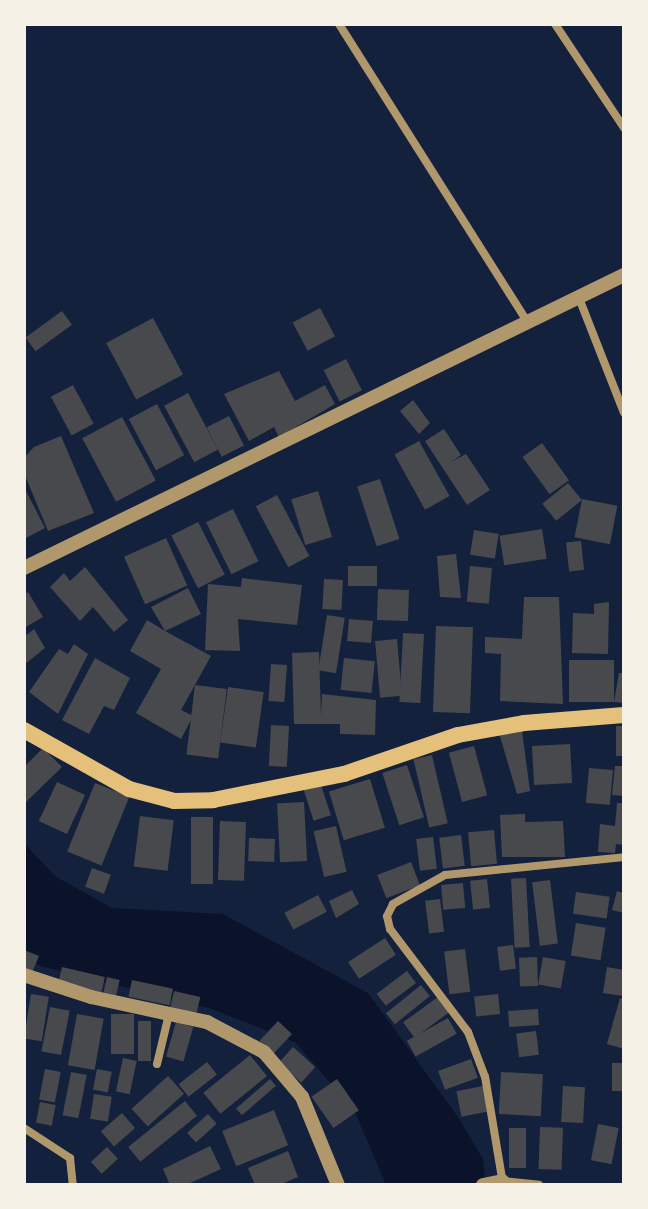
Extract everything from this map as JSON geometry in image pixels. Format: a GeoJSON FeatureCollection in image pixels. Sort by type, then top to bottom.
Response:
{"type":"FeatureCollection","features":[{"type":"Feature","properties":{"kind":"main road"},"geometry":{"type":"LineString","coordinates":[[24,730],[129,789],[174,801],[213,800],[344,774],[458,735],[524,723],[624,715]]}},
{"type":"Feature","properties":{"kind":"street"},"geometry":{"type":"LineString","coordinates":[[339,24],[529,324]]}},
{"type":"Feature","properties":{"kind":"street"},"geometry":{"type":"LineString","coordinates":[[555,24],[624,128]]}},
{"type":"Feature","properties":{"kind":"street"},"geometry":{"type":"LineString","coordinates":[[24,568],[624,275]]}},
{"type":"Feature","properties":{"kind":"street"},"geometry":{"type":"LineString","coordinates":[[579,298],[624,413]]}},
{"type":"Feature","properties":{"kind":"street"},"geometry":{"type":"LineString","coordinates":[[503,1183],[485,1077],[468,1032],[390,929],[387,916],[393,904],[445,875],[624,857]]}},
{"type":"Feature","properties":{"kind":"street"},"geometry":{"type":"LineString","coordinates":[[24,975],[91,997],[169,1014],[240,1036],[282,1070],[319,1131],[338,1185]]}},
{"type":"Feature","properties":{"kind":"street"},"geometry":{"type":"LineString","coordinates":[[157,1064],[169,1014]]}},
{"type":"Feature","properties":{"kind":"street"},"geometry":{"type":"LineString","coordinates":[[24,1128],[70,1158],[73,1185]]}},
{"type":"Feature","properties":{"kind":"street"},"geometry":{"type":"LineString","coordinates":[[485,1184],[539,1185]]}},
{"type":"Feature","properties":{"kind":"water"},"geometry":{"type":"Polygon","coordinates":[[[24,843],[55,876],[112,908],[223,914],[368,993],[458,1117],[483,1159],[486,1185],[386,1185],[355,1112],[295,1042],[212,1009],[40,966],[24,954],[24,843]]]}},
{"type":"Feature","properties":{"kind":"building"},"geometry":{"type":"Polygon","coordinates":[[[320,308],[335,336],[308,351],[293,323],[320,308]]]}},
{"type":"Feature","properties":{"kind":"building"},"geometry":{"type":"Polygon","coordinates":[[[62,311],[72,325],[36,351],[26,337],[62,311]]]}},
{"type":"Feature","properties":{"kind":"building"},"geometry":{"type":"Polygon","coordinates":[[[153,318],[183,375],[136,399],[106,343],[153,318]]]}},
{"type":"Feature","properties":{"kind":"building"},"geometry":{"type":"Polygon","coordinates":[[[346,359],[362,390],[340,402],[324,370],[346,359]]]}},
{"type":"Feature","properties":{"kind":"building"},"geometry":{"type":"Polygon","coordinates":[[[279,371],[295,401],[325,385],[335,404],[279,437],[274,427],[249,441],[224,394],[279,371]]]}},
{"type":"Feature","properties":{"kind":"building"},"geometry":{"type":"Polygon","coordinates":[[[73,385],[94,424],[72,436],[51,397],[73,385]]]}},
{"type":"Feature","properties":{"kind":"building"},"geometry":{"type":"Polygon","coordinates":[[[188,393],[218,450],[194,462],[164,406],[188,393]]]}},
{"type":"Feature","properties":{"kind":"building"},"geometry":{"type":"Polygon","coordinates":[[[413,400],[430,423],[419,434],[400,411],[413,400]]]}},
{"type":"Feature","properties":{"kind":"building"},"geometry":{"type":"Polygon","coordinates":[[[157,404],[184,455],[156,470],[129,419],[157,404]]]}},
{"type":"Feature","properties":{"kind":"building"},"geometry":{"type":"Polygon","coordinates":[[[229,416],[244,445],[222,457],[207,427],[229,416]]]}},
{"type":"Feature","properties":{"kind":"building"},"geometry":{"type":"Polygon","coordinates":[[[122,417],[156,481],[116,502],[82,438],[122,417]]]}},
{"type":"Feature","properties":{"kind":"building"},"geometry":{"type":"Polygon","coordinates":[[[444,429],[461,455],[451,462],[466,454],[490,490],[467,505],[425,441],[444,429]]]}},
{"type":"Feature","properties":{"kind":"building"},"geometry":{"type":"Polygon","coordinates":[[[61,436],[94,513],[48,531],[24,473],[24,458],[34,447],[61,436]]]}},
{"type":"Feature","properties":{"kind":"building"},"geometry":{"type":"Polygon","coordinates":[[[419,441],[450,496],[425,510],[395,455],[419,441]]]}},
{"type":"Feature","properties":{"kind":"building"},"geometry":{"type":"Polygon","coordinates":[[[542,443],[569,480],[550,494],[523,457],[542,443]]]}},
{"type":"Feature","properties":{"kind":"building"},"geometry":{"type":"Polygon","coordinates":[[[380,479],[399,539],[377,546],[357,486],[380,479]]]}},
{"type":"Feature","properties":{"kind":"building"},"geometry":{"type":"Polygon","coordinates":[[[568,483],[582,500],[556,521],[542,504],[568,483]]]}},
{"type":"Feature","properties":{"kind":"building"},"geometry":{"type":"Polygon","coordinates":[[[24,487],[45,528],[24,539],[24,487]]]}},
{"type":"Feature","properties":{"kind":"building"},"geometry":{"type":"Polygon","coordinates":[[[318,491],[332,537],[305,545],[291,499],[318,491]]]}},
{"type":"Feature","properties":{"kind":"building"},"geometry":{"type":"Polygon","coordinates":[[[277,495],[309,556],[288,567],[256,506],[277,495]]]}},
{"type":"Feature","properties":{"kind":"building"},"geometry":{"type":"Polygon","coordinates":[[[582,499],[617,506],[610,544],[575,537],[582,499]]]}},
{"type":"Feature","properties":{"kind":"building"},"geometry":{"type":"Polygon","coordinates":[[[233,509],[258,561],[231,574],[206,522],[233,509]]]}},
{"type":"Feature","properties":{"kind":"building"},"geometry":{"type":"Polygon","coordinates":[[[198,522],[225,575],[198,588],[171,536],[198,522]]]}},
{"type":"Feature","properties":{"kind":"building"},"geometry":{"type":"Polygon","coordinates":[[[542,529],[547,559],[504,565],[500,536],[542,529]]]}},
{"type":"Feature","properties":{"kind":"building"},"geometry":{"type":"Polygon","coordinates":[[[474,530],[499,534],[495,559],[470,555],[474,530]]]}},
{"type":"Feature","properties":{"kind":"building"},"geometry":{"type":"Polygon","coordinates":[[[166,538],[187,586],[145,604],[124,557],[166,538]]]}},
{"type":"Feature","properties":{"kind":"building"},"geometry":{"type":"Polygon","coordinates":[[[581,541],[584,570],[569,571],[566,543],[581,541]]]}},
{"type":"Feature","properties":{"kind":"building"},"geometry":{"type":"Polygon","coordinates":[[[456,554],[461,598],[440,597],[437,556],[456,554]]]}},
{"type":"Feature","properties":{"kind":"building"},"geometry":{"type":"Polygon","coordinates":[[[348,566],[377,566],[377,586],[348,586],[348,566]]]}},
{"type":"Feature","properties":{"kind":"building"},"geometry":{"type":"Polygon","coordinates":[[[470,566],[492,568],[489,604],[467,602],[470,566]]]}},
{"type":"Feature","properties":{"kind":"building"},"geometry":{"type":"Polygon","coordinates":[[[85,567],[128,620],[114,632],[93,607],[80,621],[50,587],[64,573],[70,581],[85,567]]]}},
{"type":"Feature","properties":{"kind":"building"},"geometry":{"type":"Polygon","coordinates":[[[242,578],[302,585],[297,625],[238,619],[240,651],[205,650],[208,584],[241,587],[242,578]]]}},
{"type":"Feature","properties":{"kind":"building"},"geometry":{"type":"Polygon","coordinates":[[[324,579],[343,580],[341,610],[322,609],[324,579]]]}},
{"type":"Feature","properties":{"kind":"building"},"geometry":{"type":"Polygon","coordinates":[[[188,588],[201,614],[165,631],[151,607],[188,588]]]}},
{"type":"Feature","properties":{"kind":"building"},"geometry":{"type":"Polygon","coordinates":[[[378,589],[409,590],[408,621],[377,620],[378,589]]]}},
{"type":"Feature","properties":{"kind":"building"},"geometry":{"type":"Polygon","coordinates":[[[28,592],[43,617],[24,628],[24,595],[28,592]]]}},
{"type":"Feature","properties":{"kind":"building"},"geometry":{"type":"Polygon","coordinates":[[[524,597],[559,597],[563,704],[500,701],[501,654],[485,653],[485,637],[522,639],[524,597]]]}},
{"type":"Feature","properties":{"kind":"building"},"geometry":{"type":"Polygon","coordinates":[[[609,602],[608,654],[572,653],[573,613],[594,614],[594,604],[609,602]]]}},
{"type":"Feature","properties":{"kind":"building"},"geometry":{"type":"Polygon","coordinates":[[[327,615],[345,618],[336,673],[318,670],[327,615]]]}},
{"type":"Feature","properties":{"kind":"building"},"geometry":{"type":"Polygon","coordinates":[[[349,619],[373,621],[371,643],[347,641],[349,619]]]}},
{"type":"Feature","properties":{"kind":"building"},"geometry":{"type":"Polygon","coordinates":[[[147,620],[211,656],[181,710],[193,716],[181,739],[136,713],[161,669],[130,651],[147,620]]]}},
{"type":"Feature","properties":{"kind":"building"},"geometry":{"type":"Polygon","coordinates":[[[436,626],[473,627],[470,713],[433,712],[436,626]]]}},
{"type":"Feature","properties":{"kind":"building"},"geometry":{"type":"Polygon","coordinates":[[[34,629],[45,648],[24,665],[24,637],[34,629]]]}},
{"type":"Feature","properties":{"kind":"building"},"geometry":{"type":"Polygon","coordinates":[[[403,633],[424,634],[420,703],[399,702],[403,633]]]}},
{"type":"Feature","properties":{"kind":"building"},"geometry":{"type":"Polygon","coordinates":[[[397,639],[402,696],[380,698],[375,641],[397,639]]]}},
{"type":"Feature","properties":{"kind":"building"},"geometry":{"type":"Polygon","coordinates":[[[74,644],[88,654],[58,714],[29,692],[59,649],[68,654],[74,644]]]}},
{"type":"Feature","properties":{"kind":"building"},"geometry":{"type":"Polygon","coordinates":[[[319,652],[321,716],[322,694],[376,700],[375,735],[340,734],[340,724],[294,724],[292,653],[319,652]]]}},
{"type":"Feature","properties":{"kind":"building"},"geometry":{"type":"Polygon","coordinates":[[[95,658],[130,678],[114,710],[104,706],[89,734],[62,720],[95,658]]]}},
{"type":"Feature","properties":{"kind":"building"},"geometry":{"type":"Polygon","coordinates":[[[344,658],[375,661],[371,693],[341,690],[344,658]]]}},
{"type":"Feature","properties":{"kind":"building"},"geometry":{"type":"Polygon","coordinates":[[[569,660],[614,660],[614,702],[569,702],[569,660]]]}},
{"type":"Feature","properties":{"kind":"building"},"geometry":{"type":"Polygon","coordinates":[[[271,664],[287,665],[284,702],[268,701],[271,664]]]}},
{"type":"Feature","properties":{"kind":"building"},"geometry":{"type":"Polygon","coordinates":[[[619,673],[624,673],[624,703],[614,702],[619,673]]]}},
{"type":"Feature","properties":{"kind":"building"},"geometry":{"type":"Polygon","coordinates":[[[195,685],[227,689],[218,758],[186,754],[195,685]]]}},
{"type":"Feature","properties":{"kind":"building"},"geometry":{"type":"Polygon","coordinates":[[[228,687],[264,692],[256,747],[220,742],[228,687]]]}},
{"type":"Feature","properties":{"kind":"building"},"geometry":{"type":"Polygon","coordinates":[[[271,725],[289,726],[287,767],[269,766],[271,725]]]}},
{"type":"Feature","properties":{"kind":"building"},"geometry":{"type":"Polygon","coordinates":[[[616,726],[624,726],[624,756],[616,756],[616,726]]]}},
{"type":"Feature","properties":{"kind":"building"},"geometry":{"type":"Polygon","coordinates":[[[522,731],[530,791],[517,794],[499,733],[522,731]]]}},
{"type":"Feature","properties":{"kind":"building"},"geometry":{"type":"Polygon","coordinates":[[[570,744],[572,783],[534,785],[532,746],[570,744]]]}},
{"type":"Feature","properties":{"kind":"building"},"geometry":{"type":"Polygon","coordinates":[[[474,746],[487,795],[462,802],[449,753],[474,746]]]}},
{"type":"Feature","properties":{"kind":"building"},"geometry":{"type":"Polygon","coordinates":[[[43,748],[62,767],[24,804],[24,767],[43,748]]]}},
{"type":"Feature","properties":{"kind":"building"},"geometry":{"type":"Polygon","coordinates":[[[432,755],[448,823],[429,827],[413,759],[432,755]]]}},
{"type":"Feature","properties":{"kind":"building"},"geometry":{"type":"Polygon","coordinates":[[[407,765],[424,817],[399,825],[382,773],[407,765]]]}},
{"type":"Feature","properties":{"kind":"building"},"geometry":{"type":"Polygon","coordinates":[[[615,766],[624,766],[624,796],[612,795],[615,766]]]}},
{"type":"Feature","properties":{"kind":"building"},"geometry":{"type":"Polygon","coordinates":[[[589,768],[613,770],[610,805],[586,803],[589,768]]]}},
{"type":"Feature","properties":{"kind":"building"},"geometry":{"type":"Polygon","coordinates":[[[370,779],[385,828],[344,840],[329,792],[370,779]]]}},
{"type":"Feature","properties":{"kind":"building"},"geometry":{"type":"Polygon","coordinates":[[[57,782],[85,795],[67,834],[39,821],[57,782]]]}},
{"type":"Feature","properties":{"kind":"building"},"geometry":{"type":"Polygon","coordinates":[[[320,782],[331,815],[314,821],[303,788],[320,782]]]}},
{"type":"Feature","properties":{"kind":"building"},"geometry":{"type":"Polygon","coordinates":[[[95,783],[129,797],[102,865],[67,852],[95,783]]]}},
{"type":"Feature","properties":{"kind":"building"},"geometry":{"type":"Polygon","coordinates":[[[304,802],[307,861],[280,862],[277,803],[304,802]]]}},
{"type":"Feature","properties":{"kind":"building"},"geometry":{"type":"Polygon","coordinates":[[[617,803],[624,803],[624,845],[616,844],[615,853],[598,852],[600,824],[615,826],[617,803]]]}},
{"type":"Feature","properties":{"kind":"building"},"geometry":{"type":"Polygon","coordinates":[[[525,814],[525,822],[563,821],[565,857],[502,857],[500,815],[525,814]]]}},
{"type":"Feature","properties":{"kind":"building"},"geometry":{"type":"Polygon","coordinates":[[[140,816],[174,820],[168,871],[134,867],[140,816]]]}},
{"type":"Feature","properties":{"kind":"building"},"geometry":{"type":"Polygon","coordinates":[[[191,817],[213,817],[213,884],[191,884],[191,817]]]}},
{"type":"Feature","properties":{"kind":"building"},"geometry":{"type":"Polygon","coordinates":[[[220,821],[246,822],[244,881],[218,880],[220,821]]]}},
{"type":"Feature","properties":{"kind":"building"},"geometry":{"type":"Polygon","coordinates":[[[336,826],[347,872],[324,877],[314,831],[336,826]]]}},
{"type":"Feature","properties":{"kind":"building"},"geometry":{"type":"Polygon","coordinates":[[[494,830],[497,864],[471,866],[468,832],[494,830]]]}},
{"type":"Feature","properties":{"kind":"building"},"geometry":{"type":"Polygon","coordinates":[[[461,835],[465,866],[443,868],[439,838],[461,835]]]}},
{"type":"Feature","properties":{"kind":"building"},"geometry":{"type":"Polygon","coordinates":[[[433,837],[437,869],[420,871],[416,839],[433,837]]]}},
{"type":"Feature","properties":{"kind":"building"},"geometry":{"type":"Polygon","coordinates":[[[249,838],[275,839],[274,862],[248,861],[249,838]]]}},
{"type":"Feature","properties":{"kind":"building"},"geometry":{"type":"Polygon","coordinates":[[[411,862],[420,885],[386,898],[377,875],[411,862]]]}},
{"type":"Feature","properties":{"kind":"building"},"geometry":{"type":"Polygon","coordinates":[[[92,868],[111,875],[104,894],[85,887],[92,868]]]}},
{"type":"Feature","properties":{"kind":"building"},"geometry":{"type":"Polygon","coordinates":[[[526,878],[530,947],[515,948],[511,879],[526,878]]]}},
{"type":"Feature","properties":{"kind":"building"},"geometry":{"type":"Polygon","coordinates":[[[487,879],[490,908],[473,910],[470,881],[487,879]]]}},
{"type":"Feature","properties":{"kind":"building"},"geometry":{"type":"Polygon","coordinates":[[[550,880],[558,944],[540,946],[532,882],[550,880]]]}},
{"type":"Feature","properties":{"kind":"building"},"geometry":{"type":"Polygon","coordinates":[[[463,883],[465,908],[443,910],[441,885],[463,883]]]}},
{"type":"Feature","properties":{"kind":"building"},"geometry":{"type":"Polygon","coordinates":[[[352,890],[359,904],[336,918],[329,901],[352,890]]]}},
{"type":"Feature","properties":{"kind":"building"},"geometry":{"type":"Polygon","coordinates":[[[617,891],[624,893],[624,913],[612,910],[617,891]]]}},
{"type":"Feature","properties":{"kind":"building"},"geometry":{"type":"Polygon","coordinates":[[[576,892],[610,897],[607,919],[573,914],[576,892]]]}},
{"type":"Feature","properties":{"kind":"building"},"geometry":{"type":"Polygon","coordinates":[[[318,895],[327,912],[293,930],[284,913],[318,895]]]}},
{"type":"Feature","properties":{"kind":"building"},"geometry":{"type":"Polygon","coordinates":[[[440,899],[444,932],[429,934],[425,901],[440,899]]]}},
{"type":"Feature","properties":{"kind":"building"},"geometry":{"type":"Polygon","coordinates":[[[576,923],[606,928],[600,960],[571,956],[576,923]]]}},
{"type":"Feature","properties":{"kind":"building"},"geometry":{"type":"Polygon","coordinates":[[[385,938],[396,955],[359,979],[348,962],[385,938]]]}},
{"type":"Feature","properties":{"kind":"building"},"geometry":{"type":"Polygon","coordinates":[[[513,945],[516,969],[500,971],[497,947],[513,945]]]}},
{"type":"Feature","properties":{"kind":"building"},"geometry":{"type":"Polygon","coordinates":[[[465,949],[470,992],[449,994],[444,952],[465,949]]]}},
{"type":"Feature","properties":{"kind":"building"},"geometry":{"type":"Polygon","coordinates":[[[24,950],[39,956],[31,975],[24,972],[24,950]]]}},
{"type":"Feature","properties":{"kind":"building"},"geometry":{"type":"Polygon","coordinates":[[[537,957],[538,986],[520,987],[519,958],[537,957]]]}},
{"type":"Feature","properties":{"kind":"building"},"geometry":{"type":"Polygon","coordinates":[[[543,957],[566,961],[561,989],[538,985],[543,957]]]}},
{"type":"Feature","properties":{"kind":"building"},"geometry":{"type":"Polygon","coordinates":[[[62,967],[105,977],[101,994],[58,985],[62,967]]]}},
{"type":"Feature","properties":{"kind":"building"},"geometry":{"type":"Polygon","coordinates":[[[607,967],[624,970],[623,996],[603,993],[607,967]]]}},
{"type":"Feature","properties":{"kind":"building"},"geometry":{"type":"Polygon","coordinates":[[[407,971],[416,983],[386,1006],[377,994],[407,971]]]}},
{"type":"Feature","properties":{"kind":"building"},"geometry":{"type":"Polygon","coordinates":[[[107,977],[120,980],[116,996],[103,993],[107,977]]]}},
{"type":"Feature","properties":{"kind":"building"},"geometry":{"type":"Polygon","coordinates":[[[132,980],[173,989],[170,1005],[128,997],[132,980]]]}},
{"type":"Feature","properties":{"kind":"building"},"geometry":{"type":"Polygon","coordinates":[[[421,985],[430,996],[395,1024],[386,1013],[421,985]]]}},
{"type":"Feature","properties":{"kind":"building"},"geometry":{"type":"Polygon","coordinates":[[[174,991],[200,997],[196,1014],[170,1008],[174,991]]]}},
{"type":"Feature","properties":{"kind":"building"},"geometry":{"type":"Polygon","coordinates":[[[31,994],[49,997],[42,1041],[24,1038],[31,994]]]}},
{"type":"Feature","properties":{"kind":"building"},"geometry":{"type":"Polygon","coordinates":[[[498,994],[500,1014],[476,1016],[474,997],[498,994]]]}},
{"type":"Feature","properties":{"kind":"building"},"geometry":{"type":"Polygon","coordinates":[[[438,997],[449,1012],[414,1038],[403,1022],[438,997]]]}},
{"type":"Feature","properties":{"kind":"building"},"geometry":{"type":"Polygon","coordinates":[[[620,998],[624,999],[624,1049],[607,1044],[620,998]]]}},
{"type":"Feature","properties":{"kind":"building"},"geometry":{"type":"Polygon","coordinates":[[[50,1007],[70,1011],[61,1055],[41,1051],[50,1007]]]}},
{"type":"Feature","properties":{"kind":"building"},"geometry":{"type":"Polygon","coordinates":[[[538,1009],[539,1025],[509,1027],[508,1011],[538,1009]]]}},
{"type":"Feature","properties":{"kind":"building"},"geometry":{"type":"Polygon","coordinates":[[[77,1014],[104,1019],[95,1070],[68,1065],[77,1014]]]}},
{"type":"Feature","properties":{"kind":"building"},"geometry":{"type":"Polygon","coordinates":[[[111,1014],[134,1014],[134,1054],[111,1054],[111,1014]]]}},
{"type":"Feature","properties":{"kind":"building"},"geometry":{"type":"Polygon","coordinates":[[[448,1018],[457,1034],[416,1057],[407,1041],[448,1018]]]}},
{"type":"Feature","properties":{"kind":"building"},"geometry":{"type":"Polygon","coordinates":[[[138,1021],[151,1021],[151,1061],[138,1061],[138,1021]]]}},
{"type":"Feature","properties":{"kind":"building"},"geometry":{"type":"Polygon","coordinates":[[[278,1021],[292,1034],[273,1054],[260,1041],[278,1021]]]}},
{"type":"Feature","properties":{"kind":"building"},"geometry":{"type":"Polygon","coordinates":[[[176,1022],[193,1027],[183,1062],[166,1057],[176,1022]]]}},
{"type":"Feature","properties":{"kind":"building"},"geometry":{"type":"Polygon","coordinates":[[[536,1031],[539,1055],[519,1057],[516,1033],[536,1031]]]}},
{"type":"Feature","properties":{"kind":"building"},"geometry":{"type":"Polygon","coordinates":[[[293,1047],[315,1067],[301,1083],[279,1063],[293,1047]]]}},
{"type":"Feature","properties":{"kind":"building"},"geometry":{"type":"Polygon","coordinates":[[[250,1055],[267,1076],[220,1114],[203,1093],[250,1055]]]}},
{"type":"Feature","properties":{"kind":"building"},"geometry":{"type":"Polygon","coordinates":[[[123,1058],[137,1061],[130,1094],[116,1091],[123,1058]]]}},
{"type":"Feature","properties":{"kind":"building"},"geometry":{"type":"Polygon","coordinates":[[[471,1059],[478,1078],[445,1090],[438,1071],[471,1059]]]}},
{"type":"Feature","properties":{"kind":"building"},"geometry":{"type":"Polygon","coordinates":[[[207,1062],[217,1075],[188,1097],[179,1084],[207,1062]]]}},
{"type":"Feature","properties":{"kind":"building"},"geometry":{"type":"Polygon","coordinates":[[[612,1063],[624,1063],[624,1091],[612,1091],[612,1063]]]}},
{"type":"Feature","properties":{"kind":"building"},"geometry":{"type":"Polygon","coordinates":[[[45,1069],[61,1072],[55,1102],[39,1099],[45,1069]]]}},
{"type":"Feature","properties":{"kind":"building"},"geometry":{"type":"Polygon","coordinates":[[[97,1069],[112,1072],[108,1092],[93,1090],[97,1069]]]}},
{"type":"Feature","properties":{"kind":"building"},"geometry":{"type":"Polygon","coordinates":[[[71,1072],[87,1075],[78,1118],[63,1115],[71,1072]]]}},
{"type":"Feature","properties":{"kind":"building"},"geometry":{"type":"Polygon","coordinates":[[[501,1072],[543,1074],[541,1116],[499,1114],[501,1072]]]}},
{"type":"Feature","properties":{"kind":"building"},"geometry":{"type":"Polygon","coordinates":[[[168,1076],[184,1094],[148,1127],[132,1109],[168,1076]]]}},
{"type":"Feature","properties":{"kind":"building"},"geometry":{"type":"Polygon","coordinates":[[[270,1079],[276,1086],[242,1115],[236,1109],[270,1079]]]}},
{"type":"Feature","properties":{"kind":"building"},"geometry":{"type":"Polygon","coordinates":[[[337,1079],[359,1110],[333,1128],[312,1097],[337,1079]]]}},
{"type":"Feature","properties":{"kind":"building"},"geometry":{"type":"Polygon","coordinates":[[[483,1086],[488,1112],[461,1117],[456,1091],[483,1086]]]}},
{"type":"Feature","properties":{"kind":"building"},"geometry":{"type":"Polygon","coordinates":[[[563,1086],[585,1087],[583,1123],[561,1122],[563,1086]]]}},
{"type":"Feature","properties":{"kind":"building"},"geometry":{"type":"Polygon","coordinates":[[[94,1094],[112,1097],[108,1122],[90,1119],[94,1094]]]}},
{"type":"Feature","properties":{"kind":"building"},"geometry":{"type":"Polygon","coordinates":[[[185,1101],[197,1116],[140,1162],[128,1147],[185,1101]]]}},
{"type":"Feature","properties":{"kind":"building"},"geometry":{"type":"Polygon","coordinates":[[[40,1102],[56,1105],[52,1126],[36,1123],[40,1102]]]}},
{"type":"Feature","properties":{"kind":"building"},"geometry":{"type":"Polygon","coordinates":[[[274,1110],[288,1145],[236,1166],[222,1131],[274,1110]]]}},
{"type":"Feature","properties":{"kind":"building"},"geometry":{"type":"Polygon","coordinates":[[[122,1113],[135,1128],[114,1146],[101,1131],[122,1113]]]}},
{"type":"Feature","properties":{"kind":"building"},"geometry":{"type":"Polygon","coordinates":[[[208,1114],[217,1124],[196,1142],[187,1133],[208,1114]]]}},
{"type":"Feature","properties":{"kind":"building"},"geometry":{"type":"Polygon","coordinates":[[[598,1124],[619,1128],[612,1164],[591,1160],[598,1124]]]}},
{"type":"Feature","properties":{"kind":"building"},"geometry":{"type":"Polygon","coordinates":[[[540,1127],[563,1128],[562,1170],[539,1169],[540,1127]]]}},
{"type":"Feature","properties":{"kind":"building"},"geometry":{"type":"Polygon","coordinates":[[[509,1128],[526,1128],[526,1168],[509,1168],[509,1128]]]}},
{"type":"Feature","properties":{"kind":"building"},"geometry":{"type":"Polygon","coordinates":[[[210,1146],[221,1169],[186,1185],[170,1185],[163,1169],[210,1146]]]}},
{"type":"Feature","properties":{"kind":"building"},"geometry":{"type":"Polygon","coordinates":[[[107,1147],[118,1159],[102,1174],[91,1162],[107,1147]]]}},
{"type":"Feature","properties":{"kind":"building"},"geometry":{"type":"Polygon","coordinates":[[[288,1151],[298,1177],[279,1185],[255,1185],[248,1168],[288,1151]]]}}]}
